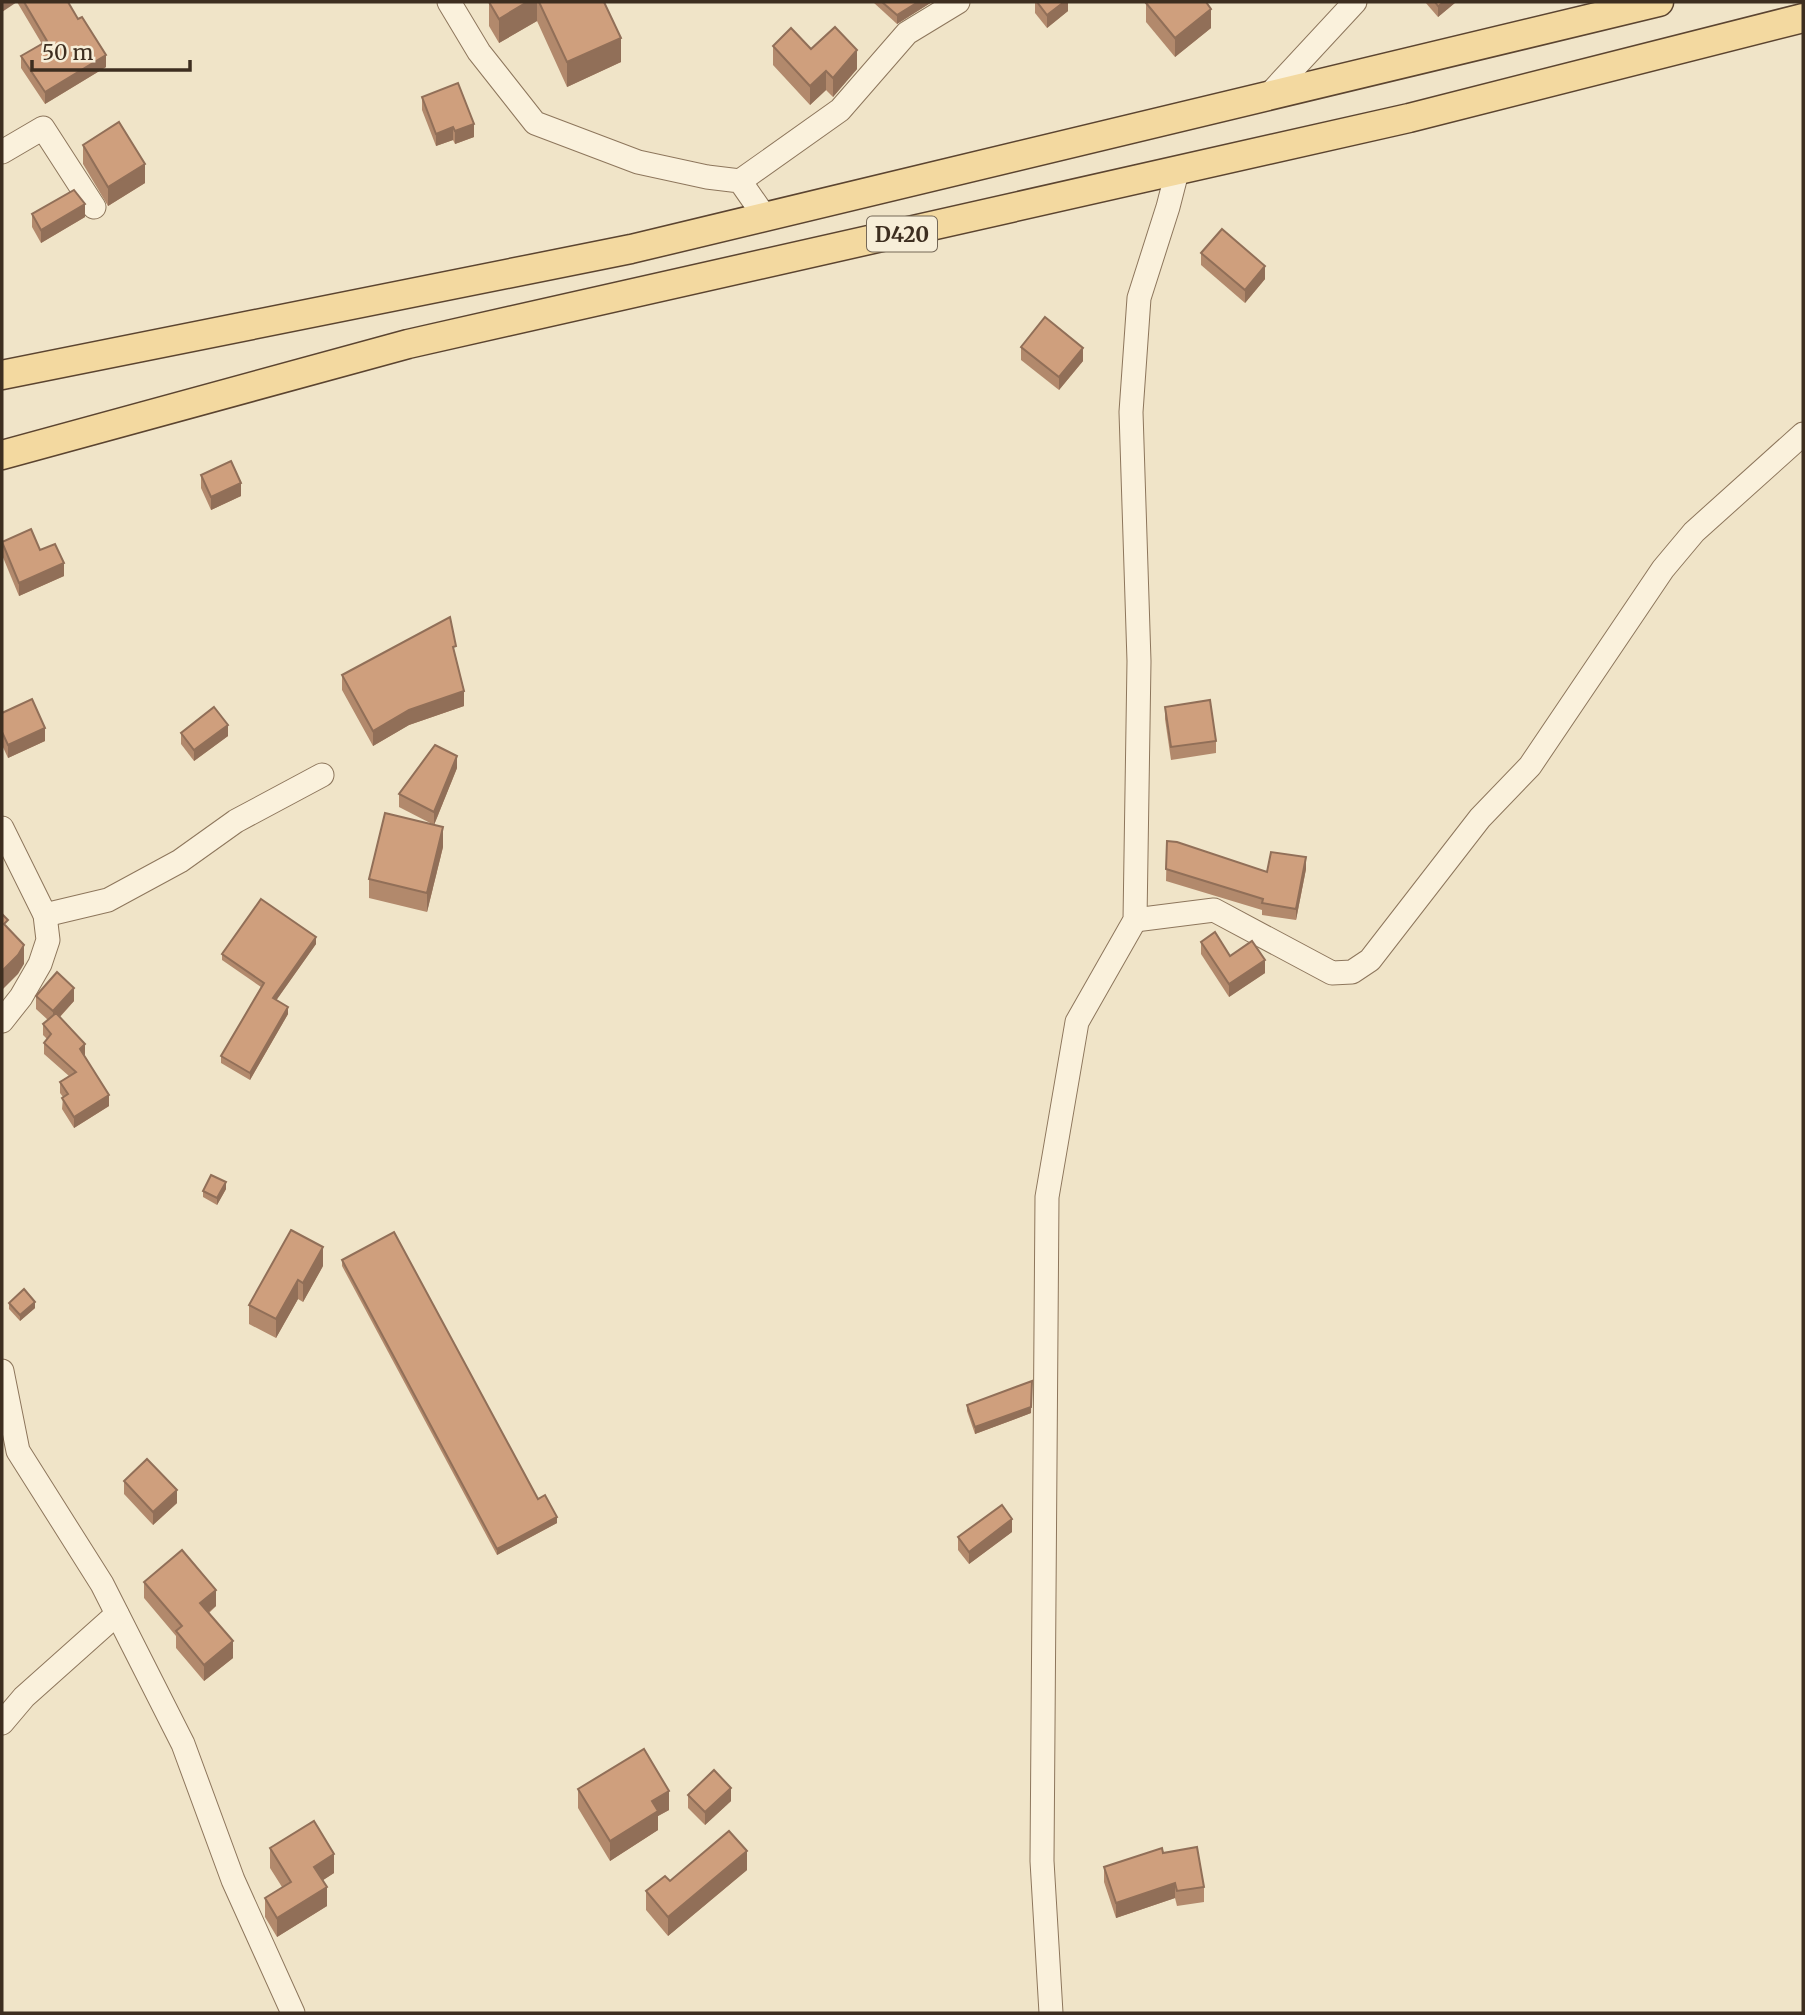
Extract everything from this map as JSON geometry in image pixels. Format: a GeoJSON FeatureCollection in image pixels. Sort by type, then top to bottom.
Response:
{"type":"FeatureCollection","features":[{"type":"Feature","properties":{"kind":"main road","name":"D420"},"geometry":{"type":"LineString","coordinates":[[2,375],[605,255],[1659,2]]}},
{"type":"Feature","properties":{"kind":"main road","name":"D420"},"geometry":{"type":"LineString","coordinates":[[2,455],[408,344],[1409,118],[1803,18]]}},
{"type":"Feature","properties":{"kind":"street"},"geometry":{"type":"LineString","coordinates":[[449,2],[479,52],[535,123],[638,162],[707,177],[740,181],[840,110],[907,33],[958,2]]}},
{"type":"Feature","properties":{"kind":"street"},"geometry":{"type":"LineString","coordinates":[[1267,97],[1355,2]]}},
{"type":"Feature","properties":{"kind":"street"},"geometry":{"type":"LineString","coordinates":[[2,152],[43,128],[94,207]]}},
{"type":"Feature","properties":{"kind":"street"},"geometry":{"type":"LineString","coordinates":[[1051,2013],[1042,1861],[1047,1198],[1077,1022],[1135,920],[1139,661],[1131,412],[1139,298],[1177,172]]}},
{"type":"Feature","properties":{"kind":"street"},"geometry":{"type":"LineString","coordinates":[[740,181],[765,217]]}},
{"type":"Feature","properties":{"kind":"street"},"geometry":{"type":"LineString","coordinates":[[1135,920],[1214,910],[1332,974],[1352,972],[1370,960],[1480,818],[1530,766],[1663,569],[1694,532],[1803,434]]}},
{"type":"Feature","properties":{"kind":"street"},"geometry":{"type":"LineString","coordinates":[[45,915],[108,900],[180,861],[236,821],[322,775]]}},
{"type":"Feature","properties":{"kind":"street"},"geometry":{"type":"LineString","coordinates":[[2,828],[45,915],[48,940],[40,964],[22,997],[2,1021]]}},
{"type":"Feature","properties":{"kind":"street"},"geometry":{"type":"LineString","coordinates":[[2,1371],[18,1451],[102,1584],[183,1744],[233,1880],[293,2013]]}},
{"type":"Feature","properties":{"kind":"street"},"geometry":{"type":"LineString","coordinates":[[2,1723],[24,1697],[117,1614]]}},
{"type":"Feature","properties":{"kind":"building"},"geometry":{"type":"Polygon","coordinates":[[[24,2],[68,2],[78,19],[82,17],[106,55],[45,92],[21,56],[47,41],[24,2]]]}},
{"type":"Feature","properties":{"kind":"building"},"geometry":{"type":"Polygon","coordinates":[[[489,2],[527,2],[499,19],[489,2]]]}},
{"type":"Feature","properties":{"kind":"building"},"geometry":{"type":"Polygon","coordinates":[[[539,2],[604,2],[621,38],[567,62],[539,2]]]}},
{"type":"Feature","properties":{"kind":"building"},"geometry":{"type":"Polygon","coordinates":[[[882,2],[918,2],[897,15],[882,2]]]}},
{"type":"Feature","properties":{"kind":"building"},"geometry":{"type":"Polygon","coordinates":[[[1037,2],[1064,2],[1047,15],[1037,2]]]}},
{"type":"Feature","properties":{"kind":"building"},"geometry":{"type":"Polygon","coordinates":[[[1147,2],[1206,2],[1211,9],[1175,38],[1147,2]]]}},
{"type":"Feature","properties":{"kind":"building"},"geometry":{"type":"Polygon","coordinates":[[[835,27],[857,50],[833,78],[826,71],[810,86],[773,46],[791,28],[811,49],[835,27]]]}},
{"type":"Feature","properties":{"kind":"building"},"geometry":{"type":"Polygon","coordinates":[[[458,83],[474,124],[455,131],[453,127],[436,134],[422,97],[458,83]]]}},
{"type":"Feature","properties":{"kind":"building"},"geometry":{"type":"Polygon","coordinates":[[[119,122],[145,164],[108,187],[83,145],[119,122]]]}},
{"type":"Feature","properties":{"kind":"building"},"geometry":{"type":"Polygon","coordinates":[[[74,190],[85,204],[41,230],[32,214],[74,190]]]}},
{"type":"Feature","properties":{"kind":"building"},"geometry":{"type":"Polygon","coordinates":[[[1222,229],[1265,266],[1245,290],[1201,253],[1222,229]]]}},
{"type":"Feature","properties":{"kind":"building"},"geometry":{"type":"Polygon","coordinates":[[[1045,317],[1083,348],[1059,377],[1021,347],[1045,317]]]}},
{"type":"Feature","properties":{"kind":"building"},"geometry":{"type":"Polygon","coordinates":[[[231,461],[241,483],[211,497],[201,475],[231,461]]]}},
{"type":"Feature","properties":{"kind":"building"},"geometry":{"type":"Polygon","coordinates":[[[31,529],[40,550],[55,544],[64,563],[19,583],[2,542],[31,529]]]}},
{"type":"Feature","properties":{"kind":"building"},"geometry":{"type":"Polygon","coordinates":[[[450,617],[456,646],[453,647],[464,691],[409,710],[373,731],[342,675],[450,617]]]}},
{"type":"Feature","properties":{"kind":"building"},"geometry":{"type":"Polygon","coordinates":[[[32,699],[45,728],[8,745],[2,732],[2,713],[32,699]]]}},
{"type":"Feature","properties":{"kind":"building"},"geometry":{"type":"Polygon","coordinates":[[[1210,700],[1216,741],[1171,747],[1165,707],[1210,700]]]}},
{"type":"Feature","properties":{"kind":"building"},"geometry":{"type":"Polygon","coordinates":[[[214,707],[228,725],[194,750],[181,733],[214,707]]]}},
{"type":"Feature","properties":{"kind":"building"},"geometry":{"type":"Polygon","coordinates":[[[435,745],[457,756],[434,812],[399,794],[435,745]]]}},
{"type":"Feature","properties":{"kind":"building"},"geometry":{"type":"Polygon","coordinates":[[[385,813],[443,827],[427,893],[369,879],[385,813]]]}},
{"type":"Feature","properties":{"kind":"building"},"geometry":{"type":"Polygon","coordinates":[[[1167,841],[1267,872],[1271,852],[1306,857],[1296,909],[1262,903],[1263,899],[1166,869],[1167,841]]]}},
{"type":"Feature","properties":{"kind":"building"},"geometry":{"type":"Polygon","coordinates":[[[261,899],[316,937],[273,998],[288,1007],[250,1073],[221,1056],[264,983],[222,954],[261,899]]]}},
{"type":"Feature","properties":{"kind":"building"},"geometry":{"type":"Polygon","coordinates":[[[2,914],[8,920],[4,924],[24,945],[2,971],[2,914]]]}},
{"type":"Feature","properties":{"kind":"building"},"geometry":{"type":"Polygon","coordinates":[[[1215,932],[1230,956],[1252,941],[1265,960],[1229,984],[1201,942],[1215,932]]]}},
{"type":"Feature","properties":{"kind":"building"},"geometry":{"type":"Polygon","coordinates":[[[57,972],[74,988],[53,1011],[36,996],[57,972]]]}},
{"type":"Feature","properties":{"kind":"building"},"geometry":{"type":"Polygon","coordinates":[[[56,1013],[85,1044],[80,1049],[109,1095],[74,1117],[62,1098],[68,1094],[60,1082],[76,1072],[44,1043],[51,1034],[43,1024],[56,1013]]]}},
{"type":"Feature","properties":{"kind":"building"},"geometry":{"type":"Polygon","coordinates":[[[211,1175],[226,1182],[217,1198],[203,1191],[211,1175]]]}},
{"type":"Feature","properties":{"kind":"building"},"geometry":{"type":"Polygon","coordinates":[[[291,1230],[323,1247],[303,1283],[298,1280],[276,1319],[249,1305],[291,1230]]]}},
{"type":"Feature","properties":{"kind":"building"},"geometry":{"type":"Polygon","coordinates":[[[394,1232],[538,1499],[545,1495],[557,1517],[497,1549],[342,1260],[394,1232]]]}},
{"type":"Feature","properties":{"kind":"building"},"geometry":{"type":"Polygon","coordinates":[[[24,1289],[35,1302],[20,1315],[9,1303],[24,1289]]]}},
{"type":"Feature","properties":{"kind":"building"},"geometry":{"type":"Polygon","coordinates":[[[1032,1381],[1031,1407],[975,1427],[967,1405],[1032,1381]]]}},
{"type":"Feature","properties":{"kind":"building"},"geometry":{"type":"Polygon","coordinates":[[[147,1459],[177,1490],[153,1512],[124,1481],[147,1459]]]}},
{"type":"Feature","properties":{"kind":"building"},"geometry":{"type":"Polygon","coordinates":[[[1002,1505],[1012,1519],[969,1552],[958,1537],[1002,1505]]]}},
{"type":"Feature","properties":{"kind":"building"},"geometry":{"type":"Polygon","coordinates":[[[182,1550],[216,1590],[200,1603],[233,1641],[204,1665],[176,1631],[182,1626],[144,1582],[182,1550]]]}},
{"type":"Feature","properties":{"kind":"building"},"geometry":{"type":"Polygon","coordinates":[[[644,1749],[669,1791],[652,1801],[658,1811],[610,1841],[578,1789],[644,1749]]]}},
{"type":"Feature","properties":{"kind":"building"},"geometry":{"type":"Polygon","coordinates":[[[714,1770],[731,1788],[705,1812],[688,1795],[714,1770]]]}},
{"type":"Feature","properties":{"kind":"building"},"geometry":{"type":"Polygon","coordinates":[[[314,1821],[334,1854],[314,1867],[327,1887],[277,1918],[265,1898],[291,1882],[270,1848],[314,1821]]]}},
{"type":"Feature","properties":{"kind":"building"},"geometry":{"type":"Polygon","coordinates":[[[729,1831],[747,1851],[668,1917],[646,1891],[665,1876],[670,1881],[729,1831]]]}},
{"type":"Feature","properties":{"kind":"building"},"geometry":{"type":"Polygon","coordinates":[[[1197,1847],[1204,1887],[1177,1891],[1175,1883],[1116,1903],[1104,1867],[1162,1848],[1163,1853],[1197,1847]]]}}]}
